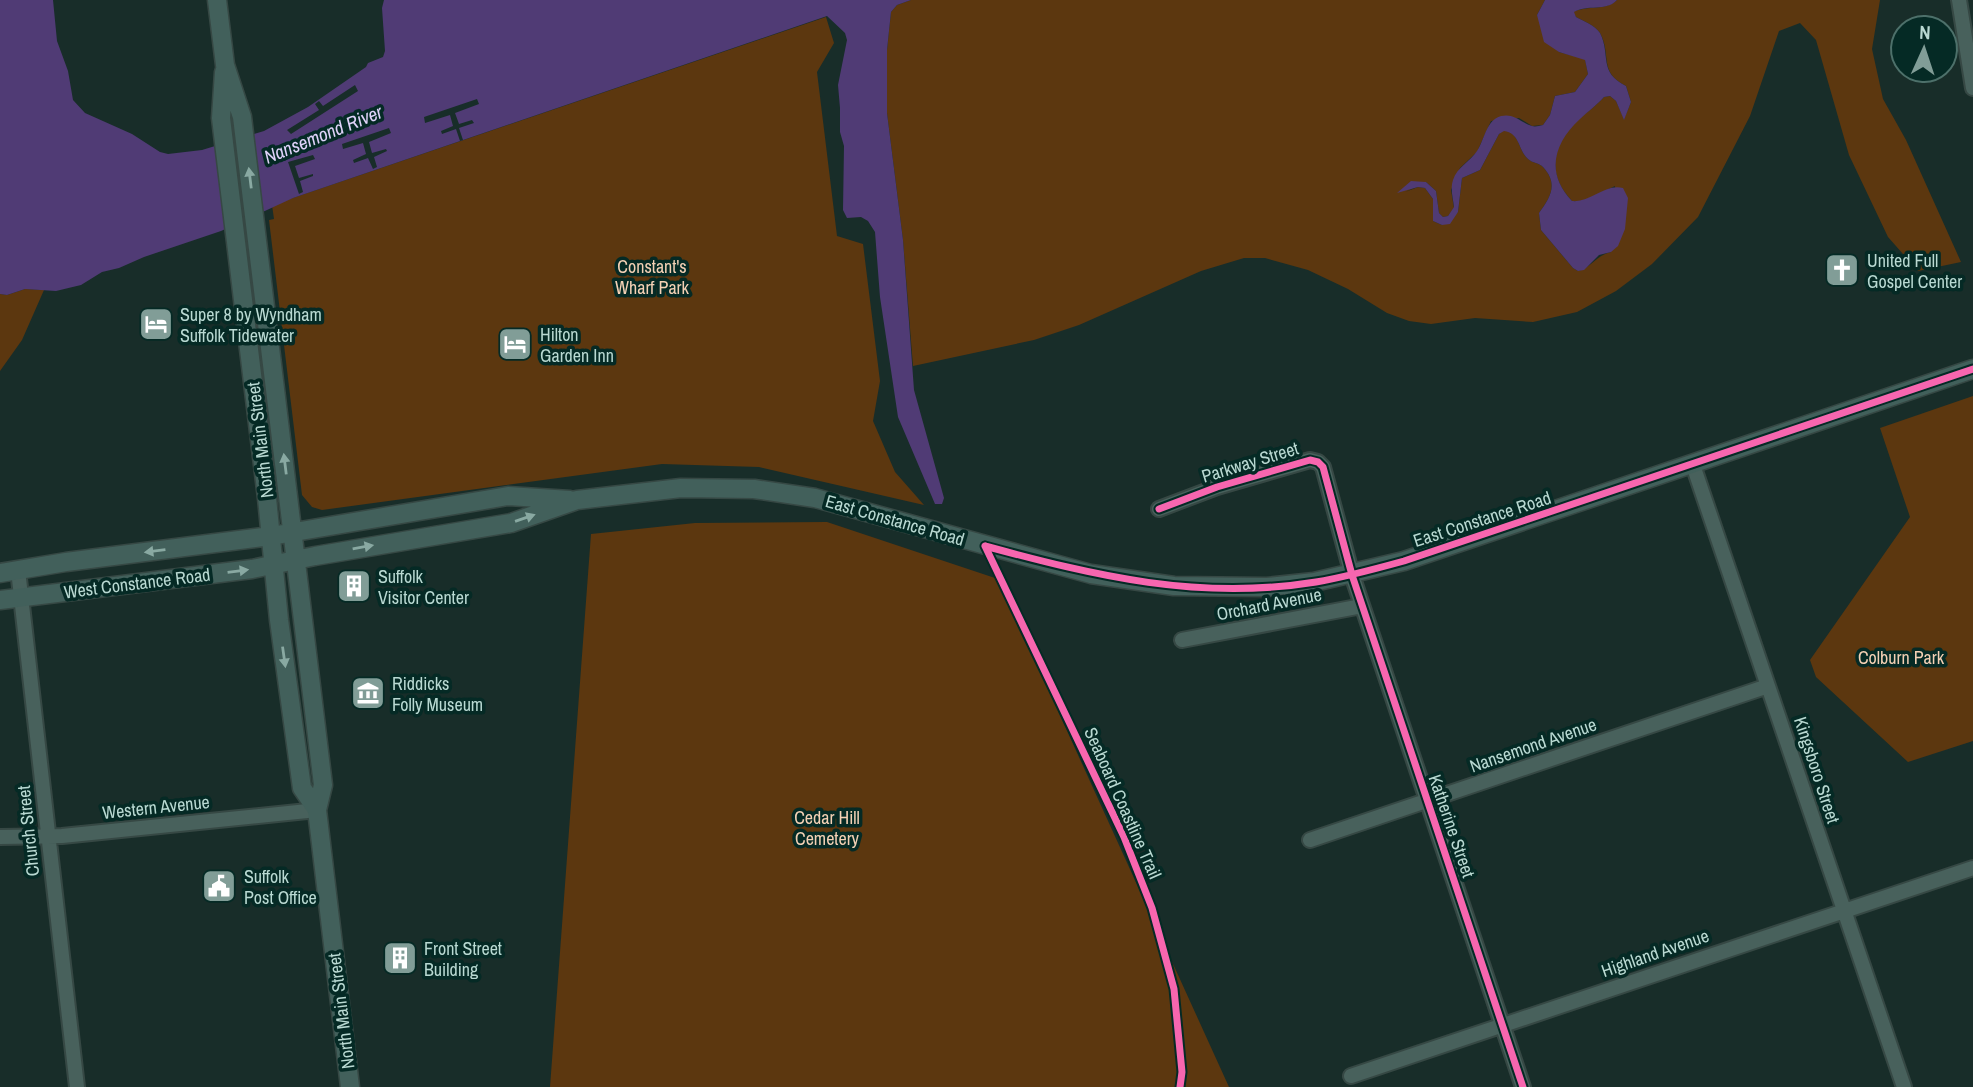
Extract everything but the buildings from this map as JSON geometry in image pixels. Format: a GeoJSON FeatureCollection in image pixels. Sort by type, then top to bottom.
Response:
{"type":"FeatureCollection","features":[{"type":"Feature","properties":{"kind":"main road","name":"North Main Street"},"geometry":{"type":"LineString","coordinates":[[217,0],[225,65],[244,128],[323,785],[317,810],[350,1087]]}},
{"type":"Feature","properties":{"kind":"main road","name":"North Main Street"},"geometry":{"type":"LineString","coordinates":[[225,65],[220,118],[271,536],[278,620],[302,788],[317,810]]}},
{"type":"Feature","properties":{"kind":"main road","name":"East Constance Road"},"geometry":{"type":"LineString","coordinates":[[271,536],[508,496],[577,500],[681,488],[726,488],[777,492],[854,507],[1091,574],[1174,586],[1267,587],[1352,575],[1404,561],[1973,369]]}},
{"type":"Feature","properties":{"kind":"main road","name":"East Constance Road"},"geometry":{"type":"LineString","coordinates":[[273,565],[511,523],[577,500]]}},
{"type":"Feature","properties":{"kind":"main road","name":"West Constance Road"},"geometry":{"type":"LineString","coordinates":[[9,572],[271,536]]}},
{"type":"Feature","properties":{"kind":"main road","name":"West Constance Road"},"geometry":{"type":"LineString","coordinates":[[0,600],[273,565]]}},
{"type":"Feature","properties":{"kind":"street"},"geometry":{"type":"LineString","coordinates":[[1959,0],[1973,88]]}},
{"type":"Feature","properties":{"kind":"street","name":"Parkway Street"},"geometry":{"type":"LineString","coordinates":[[1159,509],[1255,475],[1310,460],[1318,462],[1323,467],[1329,485],[1352,575]]}},
{"type":"Feature","properties":{"kind":"street","name":"Kingsboro Street"},"geometry":{"type":"LineString","coordinates":[[1693,464],[1904,1087]]}},
{"type":"Feature","properties":{"kind":"street","name":"Church Street"},"geometry":{"type":"LineString","coordinates":[[9,572],[22,597],[77,1087]]}},
{"type":"Feature","properties":{"kind":"street","name":"Katherine Street"},"geometry":{"type":"LineString","coordinates":[[1352,575],[1522,1087]]}},
{"type":"Feature","properties":{"kind":"street","name":"Orchard Avenue"},"geometry":{"type":"LineString","coordinates":[[1182,640],[1362,607]]}},
{"type":"Feature","properties":{"kind":"street","name":"Nansemond Avenue"},"geometry":{"type":"LineString","coordinates":[[1310,840],[1768,686]]}},
{"type":"Feature","properties":{"kind":"street","name":"Western Avenue"},"geometry":{"type":"LineString","coordinates":[[0,837],[47,837],[317,810]]}},
{"type":"Feature","properties":{"kind":"street","name":"Highland Avenue"},"geometry":{"type":"LineString","coordinates":[[1351,1076],[1973,868]]}},
{"type":"Feature","properties":{"kind":"green space"},"geometry":{"type":"Polygon","coordinates":[[[911,0],[1545,0],[1537,15],[1559,52],[1585,59],[1588,74],[1575,92],[1555,96],[1550,115],[1543,125],[1532,126],[1519,118],[1491,121],[1477,152],[1460,168],[1451,190],[1454,208],[1448,216],[1443,217],[1439,213],[1436,191],[1426,182],[1405,192],[1418,187],[1425,188],[1433,199],[1433,221],[1442,225],[1458,212],[1462,178],[1480,170],[1499,134],[1504,130],[1509,132],[1516,138],[1528,159],[1542,166],[1551,179],[1551,191],[1539,213],[1541,230],[1578,271],[1611,252],[1615,186],[1581,202],[1572,201],[1563,190],[1555,169],[1558,148],[1570,128],[1604,97],[1610,96],[1616,101],[1624,119],[1631,102],[1626,86],[1617,81],[1609,69],[1600,33],[1592,25],[1576,17],[1573,12],[1608,6],[1617,0],[1880,0],[1872,49],[1883,99],[1906,140],[1961,262],[1918,271],[1888,237],[1849,155],[1816,40],[1800,23],[1779,31],[1750,116],[1698,217],[1652,264],[1616,291],[1577,312],[1533,322],[1475,318],[1431,324],[1409,321],[1387,313],[1348,289],[1308,270],[1265,258],[1244,258],[1201,271],[1079,325],[1034,340],[913,366],[903,240],[887,113],[887,50],[891,12],[897,5],[911,0]]]}},
{"type":"Feature","properties":{"kind":"green space","name":"Constant's Wharf Park"},"geometry":{"type":"Polygon","coordinates":[[[826,17],[834,43],[817,72],[837,236],[863,244],[880,381],[873,421],[895,472],[924,505],[759,467],[662,464],[322,510],[312,507],[302,495],[269,220],[274,219],[272,205],[826,17]]]}},
{"type":"Feature","properties":{"kind":"green space"},"geometry":{"type":"Polygon","coordinates":[[[25,289],[44,290],[22,340],[0,371],[0,294],[7,295],[25,289]]]}},
{"type":"Feature","properties":{"kind":"green space","name":"Colburn Park"},"geometry":{"type":"Polygon","coordinates":[[[1973,396],[1973,741],[1908,762],[1816,677],[1810,660],[1910,517],[1880,428],[1973,396]]]}},
{"type":"Feature","properties":{"kind":"green space","name":"Cedar Hill Cemetery"},"geometry":{"type":"Polygon","coordinates":[[[827,522],[998,579],[1229,1087],[550,1087],[591,534],[695,523],[827,522]]]}},
{"type":"Feature","properties":{"kind":"water","name":"Nansemond River"},"geometry":{"type":"Polygon","coordinates":[[[0,0],[53,0],[57,41],[68,71],[73,100],[85,113],[168,154],[202,150],[264,131],[308,107],[368,63],[383,57],[384,0],[911,0],[897,5],[891,12],[887,50],[887,113],[903,240],[914,390],[944,498],[942,504],[935,504],[898,417],[880,297],[875,232],[868,221],[861,217],[847,218],[843,210],[844,146],[840,132],[838,85],[847,40],[845,33],[827,16],[293,198],[221,231],[102,272],[81,285],[56,291],[25,289],[7,295],[0,294],[0,0]]]}},
{"type":"Feature","properties":{"kind":"water"},"geometry":{"type":"Polygon","coordinates":[[[1545,0],[1617,0],[1607,6],[1574,12],[1576,17],[1592,25],[1600,33],[1608,69],[1617,81],[1626,86],[1631,102],[1624,120],[1616,101],[1610,96],[1604,97],[1571,128],[1559,148],[1556,158],[1558,180],[1572,201],[1579,201],[1616,187],[1623,188],[1628,198],[1625,229],[1618,246],[1611,252],[1599,255],[1584,270],[1578,271],[1541,230],[1539,213],[1551,191],[1551,179],[1542,166],[1528,159],[1516,138],[1509,132],[1499,134],[1480,170],[1462,178],[1458,212],[1450,224],[1442,225],[1433,221],[1433,199],[1425,188],[1418,187],[1397,193],[1411,181],[1426,182],[1436,191],[1439,213],[1443,217],[1448,216],[1454,207],[1452,187],[1455,175],[1477,151],[1492,121],[1506,115],[1532,126],[1543,125],[1550,115],[1555,96],[1575,92],[1588,74],[1585,60],[1559,52],[1544,42],[1537,15],[1545,0]]]}},
{"type":"Feature","properties":{"kind":"pier"},"geometry":{"type":"Polygon","coordinates":[[[355,85],[358,91],[291,134],[287,130],[319,110],[315,104],[319,101],[323,106],[355,85]]]}},
{"type":"Feature","properties":{"kind":"pier"},"geometry":{"type":"Polygon","coordinates":[[[477,99],[479,104],[455,113],[459,124],[472,120],[474,123],[459,128],[463,140],[460,141],[456,129],[442,134],[441,131],[453,126],[450,115],[425,123],[424,117],[477,99]]]}},
{"type":"Feature","properties":{"kind":"pier"},"geometry":{"type":"Polygon","coordinates":[[[389,128],[391,133],[369,142],[372,153],[386,149],[387,151],[374,157],[377,167],[373,169],[368,158],[354,163],[353,160],[366,154],[363,143],[343,149],[342,144],[389,128]]]}},
{"type":"Feature","properties":{"kind":"pier"},"geometry":{"type":"Polygon","coordinates":[[[313,155],[315,159],[295,166],[299,178],[313,174],[300,181],[303,192],[299,194],[288,162],[313,155]]]}},
{"type":"Feature","properties":{"kind":"cycle path"},"geometry":{"type":"LineString","coordinates":[[985,546],[1108,576],[1189,587],[1231,589],[1316,582],[1404,561],[1973,369]]}},
{"type":"Feature","properties":{"kind":"cycle path"},"geometry":{"type":"LineString","coordinates":[[1159,509],[1217,487],[1310,460],[1323,467],[1352,575],[1523,1087]]}},
{"type":"Feature","properties":{"kind":"cycle path","name":"Seaboard Coastline Trail"},"geometry":{"type":"LineString","coordinates":[[985,546],[1124,837],[1152,908],[1174,989],[1182,1072],[1180,1087]]}},
{"type":"Feature","properties":{"kind":"place","name":"United Full Gospel Center"},"geometry":{"type":"Point","coordinates":[1842,270]}},
{"type":"Feature","properties":{"kind":"place","name":"Super 8 by Wyndham Suffolk Tidewater"},"geometry":{"type":"Point","coordinates":[156,324]}},
{"type":"Feature","properties":{"kind":"place","name":"Hilton Garden Inn"},"geometry":{"type":"Point","coordinates":[515,344]}},
{"type":"Feature","properties":{"kind":"place","name":"Suffolk Visitor Center"},"geometry":{"type":"Point","coordinates":[354,586]}},
{"type":"Feature","properties":{"kind":"place","name":"Riddicks Folly Museum"},"geometry":{"type":"Point","coordinates":[368,693]}},
{"type":"Feature","properties":{"kind":"place","name":"Suffolk Post Office"},"geometry":{"type":"Point","coordinates":[219,886]}},
{"type":"Feature","properties":{"kind":"place","name":"Front Street Building"},"geometry":{"type":"Point","coordinates":[400,958]}}]}
